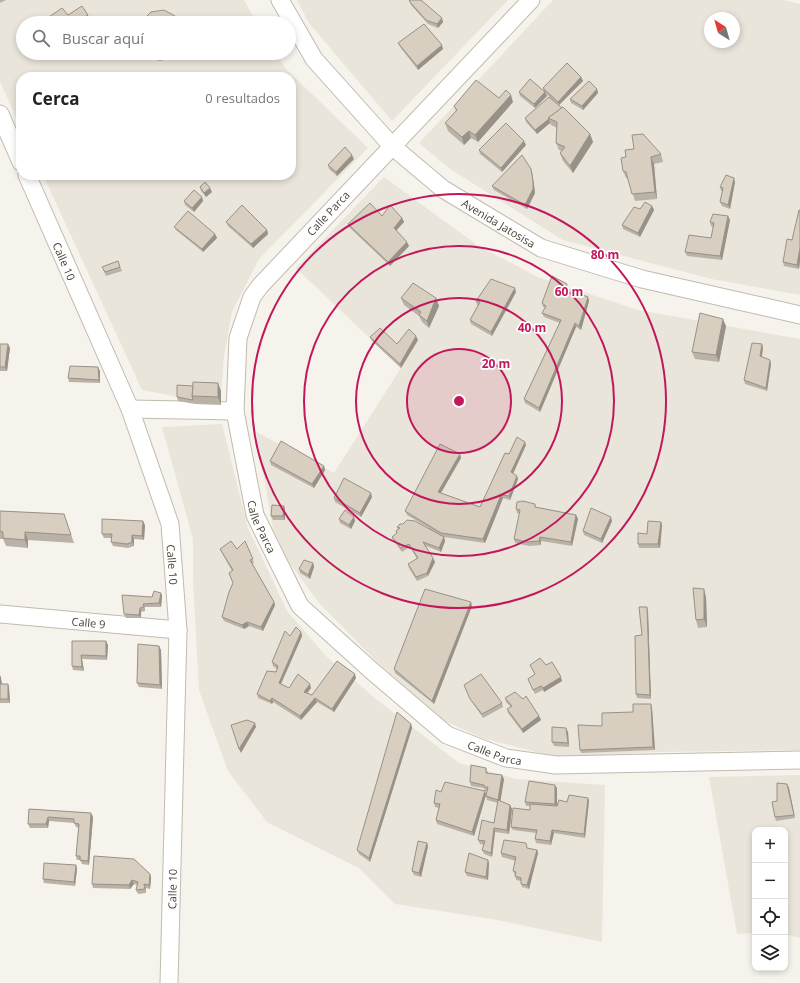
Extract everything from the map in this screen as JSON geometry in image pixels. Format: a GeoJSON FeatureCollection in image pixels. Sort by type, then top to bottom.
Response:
{"type":"FeatureCollection","features":[{"type":"Feature","properties":{"kind":"street","name":"Avenida Jatosisa"},"geometry":{"type":"LineString","coordinates":[[280,0],[289,16]]}},
{"type":"Feature","properties":{"kind":"street","name":"Calle Parca"},"geometry":{"type":"LineString","coordinates":[[531,0],[260,286],[252,297],[238,338],[235,411],[255,516],[300,606],[447,735],[506,758],[556,766],[800,760]]}},
{"type":"Feature","properties":{"kind":"street","name":"Avenida Jatosisa"},"geometry":{"type":"LineString","coordinates":[[296,28],[314,59],[392,146],[443,189],[541,248],[642,279],[800,315]]}},
{"type":"Feature","properties":{"kind":"street"},"geometry":{"type":"LineString","coordinates":[[0,114],[16,151]]}},
{"type":"Feature","properties":{"kind":"street","name":"Calle 10"},"geometry":{"type":"LineString","coordinates":[[29,180],[130,408],[170,524],[178,630],[169,983]]}},
{"type":"Feature","properties":{"kind":"street"},"geometry":{"type":"LineString","coordinates":[[130,408],[235,411]]}},
{"type":"Feature","properties":{"kind":"street","name":"Calle 9"},"geometry":{"type":"LineString","coordinates":[[0,614],[178,630]]}},
{"type":"Feature","properties":{"kind":"shaded area"},"geometry":{"type":"Polygon","coordinates":[[[0,0],[244,0],[253,16],[16,16],[16,60],[280,60],[289,72],[16,72],[16,117],[0,82],[0,0]]]}},
{"type":"Feature","properties":{"kind":"shaded area"},"geometry":{"type":"Polygon","coordinates":[[[297,0],[508,0],[392,121],[309,23],[297,0]]]}},
{"type":"Feature","properties":{"kind":"shaded area"},"geometry":{"type":"Polygon","coordinates":[[[553,0],[784,0],[800,4],[800,295],[711,279],[563,240],[450,169],[419,143],[553,0]]]}},
{"type":"Feature","properties":{"kind":"shaded area"},"geometry":{"type":"Polygon","coordinates":[[[296,79],[368,148],[259,259],[232,312],[224,357],[220,405],[142,390],[45,180],[296,180],[296,79]]]}},
{"type":"Feature","properties":{"kind":"shaded area"},"geometry":{"type":"Polygon","coordinates":[[[384,177],[477,245],[538,277],[638,310],[800,339],[800,750],[659,752],[555,757],[482,738],[443,720],[376,661],[319,603],[288,561],[273,529],[256,432],[334,473],[401,368],[296,268],[384,177]]]}},
{"type":"Feature","properties":{"kind":"shaded area"},"geometry":{"type":"Polygon","coordinates":[[[222,424],[248,528],[287,611],[326,656],[376,699],[459,763],[516,779],[605,785],[602,942],[492,919],[395,904],[359,868],[267,822],[228,771],[199,690],[193,580],[193,539],[162,427],[222,424]]]}},
{"type":"Feature","properties":{"kind":"shaded area"},"geometry":{"type":"Polygon","coordinates":[[[800,775],[800,938],[788,935],[788,827],[752,827],[752,933],[737,934],[709,777],[800,775]]]}},
{"type":"Feature","properties":{"kind":"building"},"geometry":{"type":"Polygon","coordinates":[[[421,0],[442,18],[437,24],[426,20],[409,1],[421,0]]]}},
{"type":"Feature","properties":{"kind":"building"},"geometry":{"type":"Polygon","coordinates":[[[82,6],[88,15],[50,16],[62,8],[68,15],[82,6]]]}},
{"type":"Feature","properties":{"kind":"building"},"geometry":{"type":"Polygon","coordinates":[[[164,10],[175,16],[147,16],[151,12],[164,10]]]}},
{"type":"Feature","properties":{"kind":"building"},"geometry":{"type":"Polygon","coordinates":[[[424,24],[442,45],[417,66],[398,43],[424,24]]]}},
{"type":"Feature","properties":{"kind":"building"},"geometry":{"type":"Polygon","coordinates":[[[567,63],[581,77],[558,102],[543,88],[567,63]]]}},
{"type":"Feature","properties":{"kind":"building"},"geometry":{"type":"Polygon","coordinates":[[[530,79],[545,92],[534,104],[519,92],[530,79]]]}},
{"type":"Feature","properties":{"kind":"building"},"geometry":{"type":"Polygon","coordinates":[[[476,80],[499,98],[506,90],[511,95],[475,135],[469,131],[462,137],[445,123],[457,110],[454,106],[476,80]]]}},
{"type":"Feature","properties":{"kind":"building"},"geometry":{"type":"Polygon","coordinates":[[[589,81],[597,89],[582,106],[570,99],[589,81]]]}},
{"type":"Feature","properties":{"kind":"building"},"geometry":{"type":"Polygon","coordinates":[[[549,97],[562,108],[535,130],[525,118],[549,97]]]}},
{"type":"Feature","properties":{"kind":"building"},"geometry":{"type":"Polygon","coordinates":[[[563,107],[590,134],[570,166],[560,153],[565,147],[556,143],[557,122],[548,118],[563,107]]]}},
{"type":"Feature","properties":{"kind":"building"},"geometry":{"type":"Polygon","coordinates":[[[506,123],[524,141],[501,168],[479,150],[506,123]]]}},
{"type":"Feature","properties":{"kind":"building"},"geometry":{"type":"Polygon","coordinates":[[[643,134],[661,154],[651,157],[655,192],[632,194],[626,172],[623,171],[621,158],[626,157],[625,150],[634,149],[632,135],[643,134]]]}},
{"type":"Feature","properties":{"kind":"building"},"geometry":{"type":"Polygon","coordinates":[[[345,147],[352,155],[336,172],[328,165],[345,147]]]}},
{"type":"Feature","properties":{"kind":"building"},"geometry":{"type":"Polygon","coordinates":[[[522,155],[531,169],[533,181],[533,189],[525,205],[492,186],[522,155]]]}},
{"type":"Feature","properties":{"kind":"building"},"geometry":{"type":"Polygon","coordinates":[[[726,175],[734,178],[728,205],[720,202],[723,188],[720,187],[726,175]]]}},
{"type":"Feature","properties":{"kind":"building"},"geometry":{"type":"Polygon","coordinates":[[[205,182],[210,188],[204,193],[200,187],[205,182]]]}},
{"type":"Feature","properties":{"kind":"building"},"geometry":{"type":"Polygon","coordinates":[[[194,190],[202,197],[192,208],[184,201],[194,190]]]}},
{"type":"Feature","properties":{"kind":"building"},"geometry":{"type":"Polygon","coordinates":[[[645,202],[652,206],[638,233],[622,225],[634,207],[640,209],[645,202]]]}},
{"type":"Feature","properties":{"kind":"building"},"geometry":{"type":"Polygon","coordinates":[[[370,203],[382,216],[390,205],[402,218],[394,228],[407,242],[388,262],[348,224],[370,203]]]}},
{"type":"Feature","properties":{"kind":"building"},"geometry":{"type":"Polygon","coordinates":[[[242,205],[267,230],[251,244],[226,222],[242,205]]]}},
{"type":"Feature","properties":{"kind":"building"},"geometry":{"type":"Polygon","coordinates":[[[799,210],[800,248],[797,265],[783,262],[787,239],[792,240],[799,210]]]}},
{"type":"Feature","properties":{"kind":"building"},"geometry":{"type":"Polygon","coordinates":[[[188,211],[215,234],[202,249],[174,227],[188,211]]]}},
{"type":"Feature","properties":{"kind":"building"},"geometry":{"type":"Polygon","coordinates":[[[713,214],[728,216],[720,256],[685,252],[689,235],[711,238],[714,223],[710,222],[713,214]]]}},
{"type":"Feature","properties":{"kind":"building"},"geometry":{"type":"Polygon","coordinates":[[[118,261],[120,267],[105,272],[102,267],[118,261]]]}},
{"type":"Feature","properties":{"kind":"building"},"geometry":{"type":"Polygon","coordinates":[[[552,276],[567,284],[565,288],[588,297],[579,326],[575,323],[539,408],[524,399],[561,320],[542,313],[546,306],[542,303],[552,276]]]}},
{"type":"Feature","properties":{"kind":"building"},"geometry":{"type":"Polygon","coordinates":[[[491,279],[515,288],[491,332],[470,320],[480,302],[476,301],[491,279]]]}},
{"type":"Feature","properties":{"kind":"building"},"geometry":{"type":"Polygon","coordinates":[[[413,283],[436,298],[427,321],[419,315],[421,312],[401,298],[413,283]]]}},
{"type":"Feature","properties":{"kind":"building"},"geometry":{"type":"Polygon","coordinates":[[[700,313],[723,319],[716,355],[692,352],[700,313]]]}},
{"type":"Feature","properties":{"kind":"building"},"geometry":{"type":"Polygon","coordinates":[[[380,328],[397,344],[409,329],[416,336],[400,364],[370,337],[380,328]]]}},
{"type":"Feature","properties":{"kind":"building"},"geometry":{"type":"Polygon","coordinates":[[[752,343],[762,344],[760,356],[770,360],[766,388],[744,380],[752,343]]]}},
{"type":"Feature","properties":{"kind":"building"},"geometry":{"type":"Polygon","coordinates":[[[0,344],[8,344],[5,367],[0,367],[0,344]]]}},
{"type":"Feature","properties":{"kind":"building"},"geometry":{"type":"Polygon","coordinates":[[[70,366],[98,367],[99,380],[68,378],[70,366]]]}},
{"type":"Feature","properties":{"kind":"building"},"geometry":{"type":"Polygon","coordinates":[[[193,382],[218,383],[218,397],[192,396],[193,382]]]}},
{"type":"Feature","properties":{"kind":"building"},"geometry":{"type":"Polygon","coordinates":[[[177,385],[193,386],[193,400],[177,397],[177,385]]]}},
{"type":"Feature","properties":{"kind":"building"},"geometry":{"type":"Polygon","coordinates":[[[517,437],[525,442],[511,472],[517,476],[509,496],[501,495],[483,539],[441,533],[405,511],[440,444],[460,454],[438,492],[480,507],[505,453],[509,454],[517,437]]]}},
{"type":"Feature","properties":{"kind":"building"},"geometry":{"type":"Polygon","coordinates":[[[281,441],[324,466],[312,484],[270,461],[281,441]]]}},
{"type":"Feature","properties":{"kind":"building"},"geometry":{"type":"Polygon","coordinates":[[[344,478],[371,493],[360,513],[334,498],[344,478]]]}},
{"type":"Feature","properties":{"kind":"building"},"geometry":{"type":"Polygon","coordinates":[[[523,501],[535,504],[535,507],[576,515],[571,542],[540,537],[539,541],[527,542],[514,539],[520,510],[516,509],[517,502],[523,501]]]}},
{"type":"Feature","properties":{"kind":"building"},"geometry":{"type":"Polygon","coordinates":[[[272,505],[284,506],[283,516],[271,516],[272,505]]]}},
{"type":"Feature","properties":{"kind":"building"},"geometry":{"type":"Polygon","coordinates":[[[591,508],[611,517],[601,539],[583,531],[591,508]]]}},
{"type":"Feature","properties":{"kind":"building"},"geometry":{"type":"Polygon","coordinates":[[[345,510],[354,517],[349,525],[339,519],[345,510]]]}},
{"type":"Feature","properties":{"kind":"building"},"geometry":{"type":"Polygon","coordinates":[[[0,511],[64,514],[71,535],[25,532],[25,540],[3,538],[3,532],[0,531],[0,511]]]}},
{"type":"Feature","properties":{"kind":"building"},"geometry":{"type":"Polygon","coordinates":[[[102,519],[143,521],[142,536],[132,535],[132,542],[127,544],[111,542],[112,534],[102,534],[102,519]]]}},
{"type":"Feature","properties":{"kind":"building"},"geometry":{"type":"Polygon","coordinates":[[[407,520],[415,521],[444,537],[439,548],[423,542],[433,558],[427,573],[416,577],[408,564],[418,558],[409,544],[401,548],[392,537],[400,528],[397,527],[407,520]]]}},
{"type":"Feature","properties":{"kind":"building"},"geometry":{"type":"Polygon","coordinates":[[[648,521],[661,522],[658,544],[638,544],[638,533],[647,534],[648,521]]]}},
{"type":"Feature","properties":{"kind":"building"},"geometry":{"type":"Polygon","coordinates":[[[231,541],[237,549],[245,541],[253,559],[250,560],[274,602],[261,627],[247,622],[242,625],[222,617],[233,583],[229,573],[233,570],[220,549],[231,541]]]}},
{"type":"Feature","properties":{"kind":"building"},"geometry":{"type":"Polygon","coordinates":[[[304,560],[313,563],[308,575],[299,569],[304,560]]]}},
{"type":"Feature","properties":{"kind":"building"},"geometry":{"type":"Polygon","coordinates":[[[693,588],[704,589],[704,619],[696,620],[693,588]]]}},
{"type":"Feature","properties":{"kind":"building"},"geometry":{"type":"Polygon","coordinates":[[[425,589],[471,602],[432,701],[394,669],[425,589]]]}},
{"type":"Feature","properties":{"kind":"building"},"geometry":{"type":"Polygon","coordinates":[[[154,591],[161,593],[159,603],[143,604],[144,607],[140,608],[139,615],[124,614],[122,595],[152,597],[154,591]]]}},
{"type":"Feature","properties":{"kind":"building"},"geometry":{"type":"Polygon","coordinates":[[[639,607],[647,607],[650,695],[636,694],[635,636],[642,635],[639,607]]]}},
{"type":"Feature","properties":{"kind":"building"},"geometry":{"type":"Polygon","coordinates":[[[296,627],[301,632],[279,683],[289,688],[298,674],[310,684],[304,692],[312,695],[337,661],[355,674],[332,709],[315,698],[300,716],[272,698],[270,701],[257,694],[267,671],[276,672],[278,666],[272,662],[285,631],[290,636],[296,627]]]}},
{"type":"Feature","properties":{"kind":"building"},"geometry":{"type":"Polygon","coordinates":[[[72,641],[106,641],[106,656],[81,655],[82,667],[72,666],[72,641]]]}},
{"type":"Feature","properties":{"kind":"building"},"geometry":{"type":"Polygon","coordinates":[[[138,644],[159,646],[160,685],[137,683],[138,644]]]}},
{"type":"Feature","properties":{"kind":"building"},"geometry":{"type":"Polygon","coordinates":[[[540,658],[546,665],[552,662],[561,677],[543,688],[541,686],[533,690],[528,679],[535,674],[530,665],[540,658]]]}},
{"type":"Feature","properties":{"kind":"building"},"geometry":{"type":"Polygon","coordinates":[[[481,674],[502,703],[482,714],[470,699],[464,685],[481,674]]]}},
{"type":"Feature","properties":{"kind":"building"},"geometry":{"type":"Polygon","coordinates":[[[0,684],[8,684],[8,699],[0,699],[0,684]]]}},
{"type":"Feature","properties":{"kind":"building"},"geometry":{"type":"Polygon","coordinates":[[[515,692],[523,699],[526,696],[539,716],[522,729],[507,709],[512,706],[505,698],[515,692]]]}},
{"type":"Feature","properties":{"kind":"building"},"geometry":{"type":"Polygon","coordinates":[[[633,704],[651,704],[653,747],[580,750],[578,725],[602,726],[602,713],[633,712],[633,704]]]}},
{"type":"Feature","properties":{"kind":"building"},"geometry":{"type":"Polygon","coordinates":[[[397,712],[411,724],[369,858],[357,850],[397,712]]]}},
{"type":"Feature","properties":{"kind":"building"},"geometry":{"type":"Polygon","coordinates":[[[247,720],[255,723],[239,749],[231,725],[247,720]]]}},
{"type":"Feature","properties":{"kind":"building"},"geometry":{"type":"Polygon","coordinates":[[[552,727],[566,728],[568,743],[552,742],[552,727]]]}},
{"type":"Feature","properties":{"kind":"building"},"geometry":{"type":"Polygon","coordinates":[[[471,765],[486,768],[486,773],[502,775],[498,800],[486,796],[488,787],[470,782],[471,765]]]}},
{"type":"Feature","properties":{"kind":"building"},"geometry":{"type":"Polygon","coordinates":[[[529,781],[555,785],[555,804],[525,802],[529,781]]]}},
{"type":"Feature","properties":{"kind":"building"},"geometry":{"type":"Polygon","coordinates":[[[445,782],[485,791],[472,832],[436,820],[440,804],[434,803],[436,790],[441,792],[445,782]]]}},
{"type":"Feature","properties":{"kind":"building"},"geometry":{"type":"Polygon","coordinates":[[[777,783],[787,784],[794,815],[775,817],[772,802],[777,801],[777,783]]]}},
{"type":"Feature","properties":{"kind":"building"},"geometry":{"type":"Polygon","coordinates":[[[569,795],[588,798],[584,834],[552,830],[550,841],[535,839],[537,830],[511,827],[513,808],[530,810],[530,804],[557,806],[559,800],[567,802],[569,795]]]}},
{"type":"Feature","properties":{"kind":"building"},"geometry":{"type":"Polygon","coordinates":[[[498,800],[510,805],[507,830],[494,828],[491,853],[482,850],[485,841],[478,840],[482,820],[494,823],[498,800]]]}},
{"type":"Feature","properties":{"kind":"building"},"geometry":{"type":"Polygon","coordinates":[[[29,809],[91,813],[88,861],[80,860],[80,856],[76,856],[79,824],[74,823],[74,819],[48,817],[46,824],[28,824],[29,809]]]}},
{"type":"Feature","properties":{"kind":"building"},"geometry":{"type":"Polygon","coordinates":[[[504,840],[526,843],[527,848],[537,850],[527,885],[521,884],[521,878],[515,876],[516,872],[513,871],[516,857],[501,853],[504,840]]]}},
{"type":"Feature","properties":{"kind":"building"},"geometry":{"type":"Polygon","coordinates":[[[418,841],[427,843],[419,873],[412,871],[418,841]]]}},
{"type":"Feature","properties":{"kind":"building"},"geometry":{"type":"Polygon","coordinates":[[[469,853],[488,860],[486,877],[465,872],[469,853]]]}},
{"type":"Feature","properties":{"kind":"building"},"geometry":{"type":"Polygon","coordinates":[[[94,856],[134,859],[150,874],[149,885],[144,884],[145,889],[136,890],[138,882],[132,880],[129,885],[92,884],[94,856]]]}},
{"type":"Feature","properties":{"kind":"building"},"geometry":{"type":"Polygon","coordinates":[[[44,863],[76,865],[74,882],[43,879],[44,863]]]}}]}
